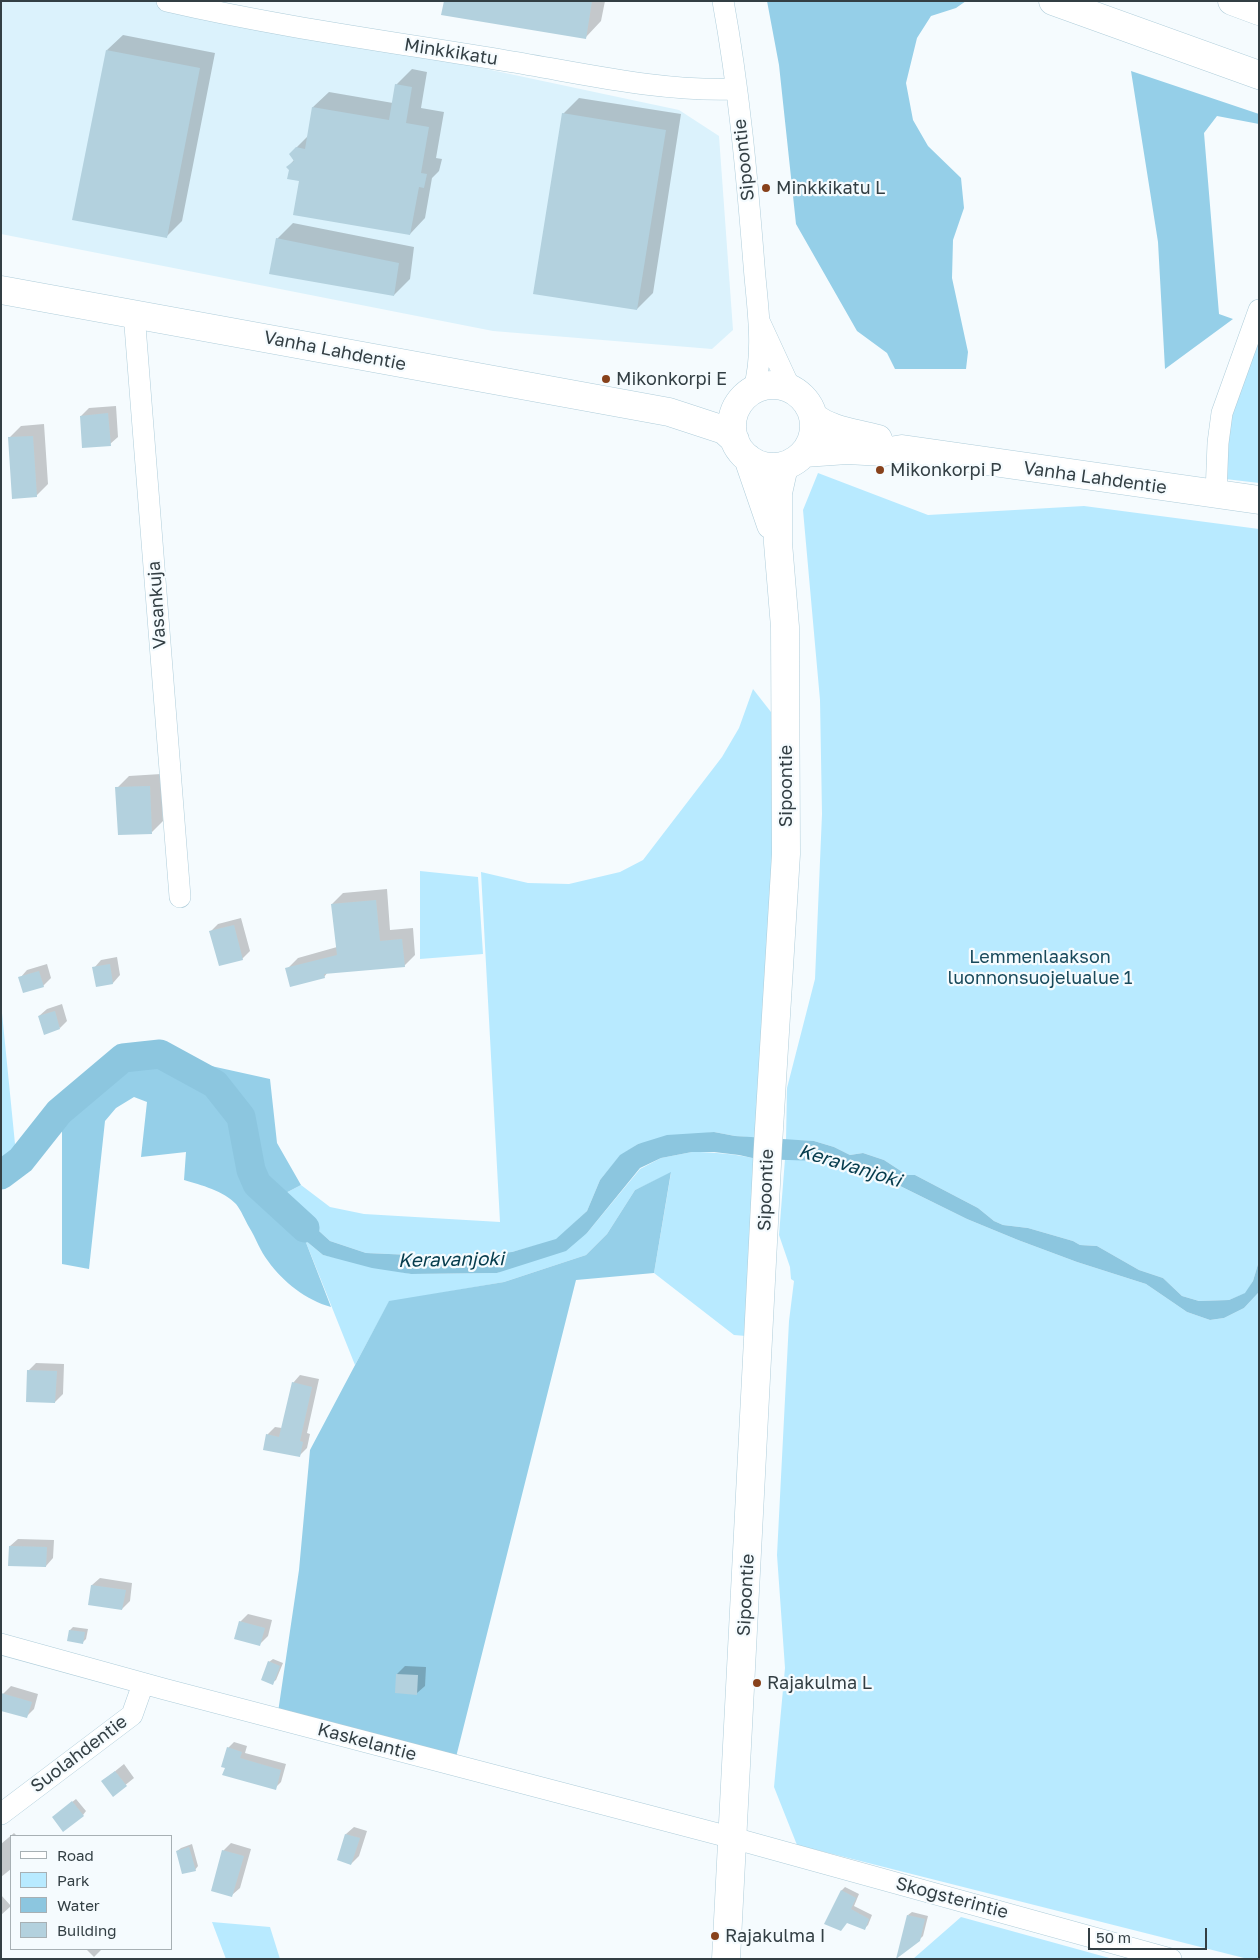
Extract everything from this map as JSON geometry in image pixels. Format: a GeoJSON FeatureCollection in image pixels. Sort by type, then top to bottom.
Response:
{"type":"FeatureCollection","features":[{"type":"Feature","properties":{"kind":"main road"},"geometry":{"type":"LineString","coordinates":[[1052,1],[1259,76]]}},
{"type":"Feature","properties":{"kind":"main road"},"geometry":{"type":"LineString","coordinates":[[1232,1],[1259,11]]}},
{"type":"Feature","properties":{"kind":"main road","name":"Vanha Lahdentie"},"geometry":{"type":"LineString","coordinates":[[1,290],[668,412],[724,430],[741,449]]}},
{"type":"Feature","properties":{"kind":"main road"},"geometry":{"type":"LineString","coordinates":[[776,384],[790,388],[802,396],[810,408],[813,417],[813,436],[794,459],[770,467],[756,463],[741,449],[732,430],[733,415],[747,396],[762,386],[776,384]]}},
{"type":"Feature","properties":{"kind":"main road","name":"Vanha Lahdentie"},"geometry":{"type":"LineString","coordinates":[[668,412],[747,396]]}},
{"type":"Feature","properties":{"kind":"main road","name":"Vanha Lahdentie"},"geometry":{"type":"LineString","coordinates":[[813,417],[836,430],[885,441],[902,449],[1259,500]]}},
{"type":"Feature","properties":{"kind":"main road","name":"Sipoontie"},"geometry":{"type":"LineString","coordinates":[[741,449],[778,543]]}},
{"type":"Feature","properties":{"kind":"main road","name":"Vanha Lahdentie"},"geometry":{"type":"LineString","coordinates":[[794,459],[847,450],[884,452],[902,449]]}},
{"type":"Feature","properties":{"kind":"main road","name":"Sipoontie"},"geometry":{"type":"LineString","coordinates":[[726,1959],[770,1097],[786,854],[785,627],[778,543],[778,493],[794,459]]}},
{"type":"Feature","properties":{"kind":"street","name":"Minkkikatu"},"geometry":{"type":"LineString","coordinates":[[167,1],[222,14],[624,80],[677,88],[736,89]]}},
{"type":"Feature","properties":{"kind":"street","name":"Sipoontie"},"geometry":{"type":"LineString","coordinates":[[723,1],[744,156],[759,320],[758,376],[747,396]]}},
{"type":"Feature","properties":{"kind":"street"},"geometry":{"type":"LineString","coordinates":[[1216,494],[1218,443],[1222,413],[1259,310]]}},
{"type":"Feature","properties":{"kind":"street","name":"Vasankuja"},"geometry":{"type":"LineString","coordinates":[[134,314],[180,897]]}},
{"type":"Feature","properties":{"kind":"street","name":"Sipoontie"},"geometry":{"type":"LineString","coordinates":[[759,320],[790,388]]}},
{"type":"Feature","properties":{"kind":"street","name":"Kaskelantie"},"geometry":{"type":"LineString","coordinates":[[1,1644],[143,1684],[733,1838]]}},
{"type":"Feature","properties":{"kind":"street","name":"Suolahdentie"},"geometry":{"type":"LineString","coordinates":[[1,1814],[132,1715],[143,1684]]}},
{"type":"Feature","properties":{"kind":"street","name":"Skogsterintie"},"geometry":{"type":"LineString","coordinates":[[733,1838],[1171,1959]]}},
{"type":"Feature","properties":{"kind":"shaded area"},"geometry":{"type":"Polygon","coordinates":[[[1,1],[167,1],[679,110],[719,136],[733,330],[712,349],[493,331],[1,234],[1,1]]]}},
{"type":"Feature","properties":{"kind":"shaded area"},"geometry":{"type":"Polygon","coordinates":[[[767,1],[966,1],[956,8],[931,16],[917,38],[906,83],[913,120],[928,146],[961,178],[964,208],[953,240],[952,278],[968,352],[966,369],[895,369],[887,353],[857,331],[796,224],[779,65],[767,1]]]}},
{"type":"Feature","properties":{"kind":"shaded area"},"geometry":{"type":"Polygon","coordinates":[[[1131,71],[1259,114],[1259,124],[1217,116],[1204,133],[1219,314],[1233,319],[1165,369],[1158,242],[1131,71]]]}},
{"type":"Feature","properties":{"kind":"shaded area"},"geometry":{"type":"Polygon","coordinates":[[[158,1057],[213,1087],[238,1118],[247,1169],[255,1188],[270,1211],[305,1240],[331,1307],[304,1295],[274,1269],[265,1257],[240,1209],[231,1199],[212,1189],[184,1180],[186,1152],[141,1157],[147,1102],[134,1097],[116,1108],[105,1121],[89,1269],[62,1264],[62,1114],[125,1061],[158,1057]]]}},
{"type":"Feature","properties":{"kind":"shaded area"},"geometry":{"type":"Polygon","coordinates":[[[184,1060],[270,1079],[277,1143],[301,1185],[278,1197],[259,1181],[254,1169],[243,1115],[217,1081],[184,1060]]]}},
{"type":"Feature","properties":{"kind":"shaded area"},"geometry":{"type":"Polygon","coordinates":[[[671,1172],[654,1273],[576,1280],[454,1765],[277,1719],[299,1570],[310,1450],[389,1301],[504,1282],[586,1255],[607,1234],[635,1190],[671,1172]]]}},
{"type":"Feature","properties":{"kind":"green space"},"geometry":{"type":"Polygon","coordinates":[[[1259,310],[1259,483],[1217,478],[1218,443],[1259,310]]]}},
{"type":"Feature","properties":{"kind":"green space","name":"Lemmenlaakson luonnonsuojelualue 1"},"geometry":{"type":"Polygon","coordinates":[[[818,473],[928,515],[1084,506],[1259,529],[1259,1261],[1253,1281],[1246,1293],[1229,1300],[1199,1301],[1182,1296],[1163,1278],[1139,1270],[1097,1246],[1080,1245],[1073,1241],[1028,1228],[1003,1225],[994,1221],[978,1208],[915,1175],[907,1175],[884,1160],[863,1153],[850,1155],[834,1147],[814,1141],[786,1140],[787,1088],[815,979],[822,814],[820,700],[803,510],[818,473]]]}},
{"type":"Feature","properties":{"kind":"green space"},"geometry":{"type":"Polygon","coordinates":[[[753,689],[778,721],[770,1097],[757,1093],[760,1099],[758,1138],[714,1132],[638,1144],[620,1156],[600,1180],[587,1211],[556,1240],[512,1252],[457,1257],[366,1253],[330,1241],[294,1205],[278,1197],[301,1185],[330,1207],[364,1214],[500,1222],[481,872],[528,883],[569,884],[620,872],[643,860],[722,757],[739,728],[753,689]]]}},
{"type":"Feature","properties":{"kind":"green space"},"geometry":{"type":"Polygon","coordinates":[[[420,871],[478,877],[483,954],[420,959],[420,871]]]}},
{"type":"Feature","properties":{"kind":"green space"},"geometry":{"type":"Polygon","coordinates":[[[1,1003],[16,1154],[1,1167],[1,1003]]]}},
{"type":"Feature","properties":{"kind":"green space"},"geometry":{"type":"Polygon","coordinates":[[[692,1152],[708,1152],[757,1159],[746,1336],[734,1335],[654,1273],[671,1173],[635,1190],[607,1234],[586,1255],[504,1282],[389,1302],[355,1365],[305,1240],[323,1255],[411,1274],[497,1273],[587,1233],[640,1169],[661,1158],[692,1152]]]}},
{"type":"Feature","properties":{"kind":"green space"},"geometry":{"type":"Polygon","coordinates":[[[785,1159],[819,1161],[856,1169],[888,1180],[967,1219],[1018,1240],[1077,1262],[1146,1284],[1187,1312],[1210,1320],[1224,1318],[1244,1308],[1259,1292],[1259,1959],[1248,1959],[797,1845],[774,1787],[785,1668],[777,1555],[789,1321],[794,1281],[791,1279],[790,1267],[779,1235],[785,1159]]]}},
{"type":"Feature","properties":{"kind":"green space"},"geometry":{"type":"Polygon","coordinates":[[[961,1917],[1113,1959],[913,1959],[961,1917]]]}},
{"type":"Feature","properties":{"kind":"green space"},"geometry":{"type":"Polygon","coordinates":[[[212,1922],[270,1927],[280,1959],[226,1959],[212,1922]]]}},
{"type":"Feature","properties":{"kind":"water"},"geometry":{"type":"Polygon","coordinates":[[[714,1132],[735,1136],[814,1141],[834,1147],[850,1155],[863,1153],[884,1160],[907,1175],[915,1175],[978,1208],[994,1221],[1003,1225],[1028,1228],[1073,1241],[1080,1245],[1097,1246],[1139,1270],[1163,1278],[1182,1296],[1199,1301],[1229,1300],[1245,1293],[1253,1281],[1259,1261],[1259,1292],[1244,1308],[1224,1318],[1210,1320],[1187,1312],[1146,1284],[1077,1262],[1018,1240],[967,1219],[888,1180],[853,1168],[819,1161],[757,1159],[714,1152],[692,1152],[661,1158],[640,1168],[587,1233],[566,1251],[497,1273],[411,1274],[372,1268],[323,1255],[270,1211],[278,1197],[294,1205],[330,1241],[366,1253],[457,1257],[512,1252],[556,1239],[587,1211],[600,1180],[620,1155],[638,1144],[667,1135],[714,1132]]]}},
{"type":"Feature","properties":{"kind":"building"},"geometry":{"type":"Polygon","coordinates":[[[444,1],[592,1],[586,39],[441,15],[444,1]]]}},
{"type":"Feature","properties":{"kind":"building"},"geometry":{"type":"Polygon","coordinates":[[[106,50],[200,68],[167,238],[72,220],[106,50]]]}},
{"type":"Feature","properties":{"kind":"building"},"geometry":{"type":"Polygon","coordinates":[[[395,84],[412,87],[406,123],[429,127],[421,173],[427,174],[424,188],[419,187],[410,235],[293,215],[299,181],[287,179],[289,170],[286,167],[294,161],[289,154],[296,147],[305,149],[312,107],[389,120],[395,84]]]}},
{"type":"Feature","properties":{"kind":"building"},"geometry":{"type":"Polygon","coordinates":[[[562,113],[666,130],[637,310],[533,294],[562,113]]]}},
{"type":"Feature","properties":{"kind":"building"},"geometry":{"type":"Polygon","coordinates":[[[276,238],[399,263],[394,296],[269,274],[276,238]]]}},
{"type":"Feature","properties":{"kind":"building"},"geometry":{"type":"Polygon","coordinates":[[[108,413],[111,446],[82,448],[80,416],[108,413]]]}},
{"type":"Feature","properties":{"kind":"building"},"geometry":{"type":"Polygon","coordinates":[[[33,436],[37,497],[12,499],[8,437],[33,436]]]}},
{"type":"Feature","properties":{"kind":"building"},"geometry":{"type":"Polygon","coordinates":[[[150,786],[152,834],[118,835],[115,787],[150,786]]]}},
{"type":"Feature","properties":{"kind":"building"},"geometry":{"type":"Polygon","coordinates":[[[376,900],[380,941],[402,939],[405,967],[324,974],[325,978],[290,987],[285,968],[337,955],[331,904],[376,900]]]}},
{"type":"Feature","properties":{"kind":"building"},"geometry":{"type":"Polygon","coordinates":[[[234,925],[243,960],[219,966],[209,931],[234,925]]]}},
{"type":"Feature","properties":{"kind":"building"},"geometry":{"type":"Polygon","coordinates":[[[110,964],[113,984],[96,987],[92,967],[110,964]]]}},
{"type":"Feature","properties":{"kind":"building"},"geometry":{"type":"Polygon","coordinates":[[[39,971],[44,987],[23,993],[18,977],[39,971]]]}},
{"type":"Feature","properties":{"kind":"building"},"geometry":{"type":"Polygon","coordinates":[[[55,1011],[60,1029],[44,1035],[38,1016],[55,1011]]]}},
{"type":"Feature","properties":{"kind":"building"},"geometry":{"type":"Polygon","coordinates":[[[27,1370],[57,1371],[55,1403],[26,1402],[27,1370]]]}},
{"type":"Feature","properties":{"kind":"building"},"geometry":{"type":"Polygon","coordinates":[[[292,1382],[312,1387],[300,1441],[303,1442],[300,1457],[263,1450],[266,1434],[279,1437],[292,1382]]]}},
{"type":"Feature","properties":{"kind":"building"},"geometry":{"type":"Polygon","coordinates":[[[9,1546],[47,1547],[46,1567],[8,1566],[9,1546]]]}},
{"type":"Feature","properties":{"kind":"building"},"geometry":{"type":"Polygon","coordinates":[[[91,1585],[126,1590],[122,1610],[88,1605],[91,1585]]]}},
{"type":"Feature","properties":{"kind":"building"},"geometry":{"type":"Polygon","coordinates":[[[239,1621],[265,1628],[260,1646],[234,1639],[239,1621]]]}},
{"type":"Feature","properties":{"kind":"building"},"geometry":{"type":"Polygon","coordinates":[[[69,1630],[85,1632],[83,1644],[67,1641],[69,1630]]]}},
{"type":"Feature","properties":{"kind":"building"},"geometry":{"type":"Polygon","coordinates":[[[268,1661],[280,1666],[273,1685],[261,1680],[268,1661]]]}},
{"type":"Feature","properties":{"kind":"building"},"geometry":{"type":"Polygon","coordinates":[[[396,1674],[418,1675],[417,1695],[395,1693],[396,1674]]]}},
{"type":"Feature","properties":{"kind":"building"},"geometry":{"type":"Polygon","coordinates":[[[1,1693],[32,1702],[27,1718],[1,1711],[1,1693]]]}},
{"type":"Feature","properties":{"kind":"building"},"geometry":{"type":"Polygon","coordinates":[[[227,1747],[242,1752],[240,1758],[281,1770],[276,1790],[222,1775],[225,1768],[221,1767],[227,1747]]]}},
{"type":"Feature","properties":{"kind":"building"},"geometry":{"type":"Polygon","coordinates":[[[115,1771],[127,1786],[113,1797],[101,1781],[115,1771]]]}},
{"type":"Feature","properties":{"kind":"building"},"geometry":{"type":"Polygon","coordinates":[[[72,1801],[84,1816],[63,1832],[52,1817],[72,1801]]]}},
{"type":"Feature","properties":{"kind":"building"},"geometry":{"type":"Polygon","coordinates":[[[345,1834],[360,1838],[351,1865],[337,1860],[345,1834]]]}},
{"type":"Feature","properties":{"kind":"building"},"geometry":{"type":"Polygon","coordinates":[[[189,1847],[196,1871],[182,1874],[176,1851],[189,1847]]]}},
{"type":"Feature","properties":{"kind":"building"},"geometry":{"type":"Polygon","coordinates":[[[222,1850],[244,1856],[232,1897],[211,1891],[222,1850]]]}},
{"type":"Feature","properties":{"kind":"building"},"geometry":{"type":"Polygon","coordinates":[[[841,1890],[856,1898],[851,1909],[869,1919],[865,1930],[847,1923],[841,1931],[824,1924],[841,1890]]]}},
{"type":"Feature","properties":{"kind":"building"},"geometry":{"type":"Polygon","coordinates":[[[907,1915],[925,1919],[920,1941],[896,1959],[907,1915]]]}},
{"type":"Feature","properties":{"kind":"waterway","name":"Keravanjoki"},"geometry":{"type":"LineString","coordinates":[[1,1175],[21,1160],[59,1112],[123,1058],[160,1054],[215,1084],[241,1117],[251,1170],[257,1184],[305,1228]]}},
{"type":"Feature","properties":{"kind":"place","name":"Minkkikatu L"},"geometry":{"type":"Point","coordinates":[766,188]}},
{"type":"Feature","properties":{"kind":"place","name":"Mikonkorpi E"},"geometry":{"type":"Point","coordinates":[606,379]}},
{"type":"Feature","properties":{"kind":"place","name":"Mikonkorpi P"},"geometry":{"type":"Point","coordinates":[880,470]}},
{"type":"Feature","properties":{"kind":"place","name":"Rajakulma L"},"geometry":{"type":"Point","coordinates":[757,1683]}},
{"type":"Feature","properties":{"kind":"place","name":"Rajakulma I"},"geometry":{"type":"Point","coordinates":[715,1936]}}]}
